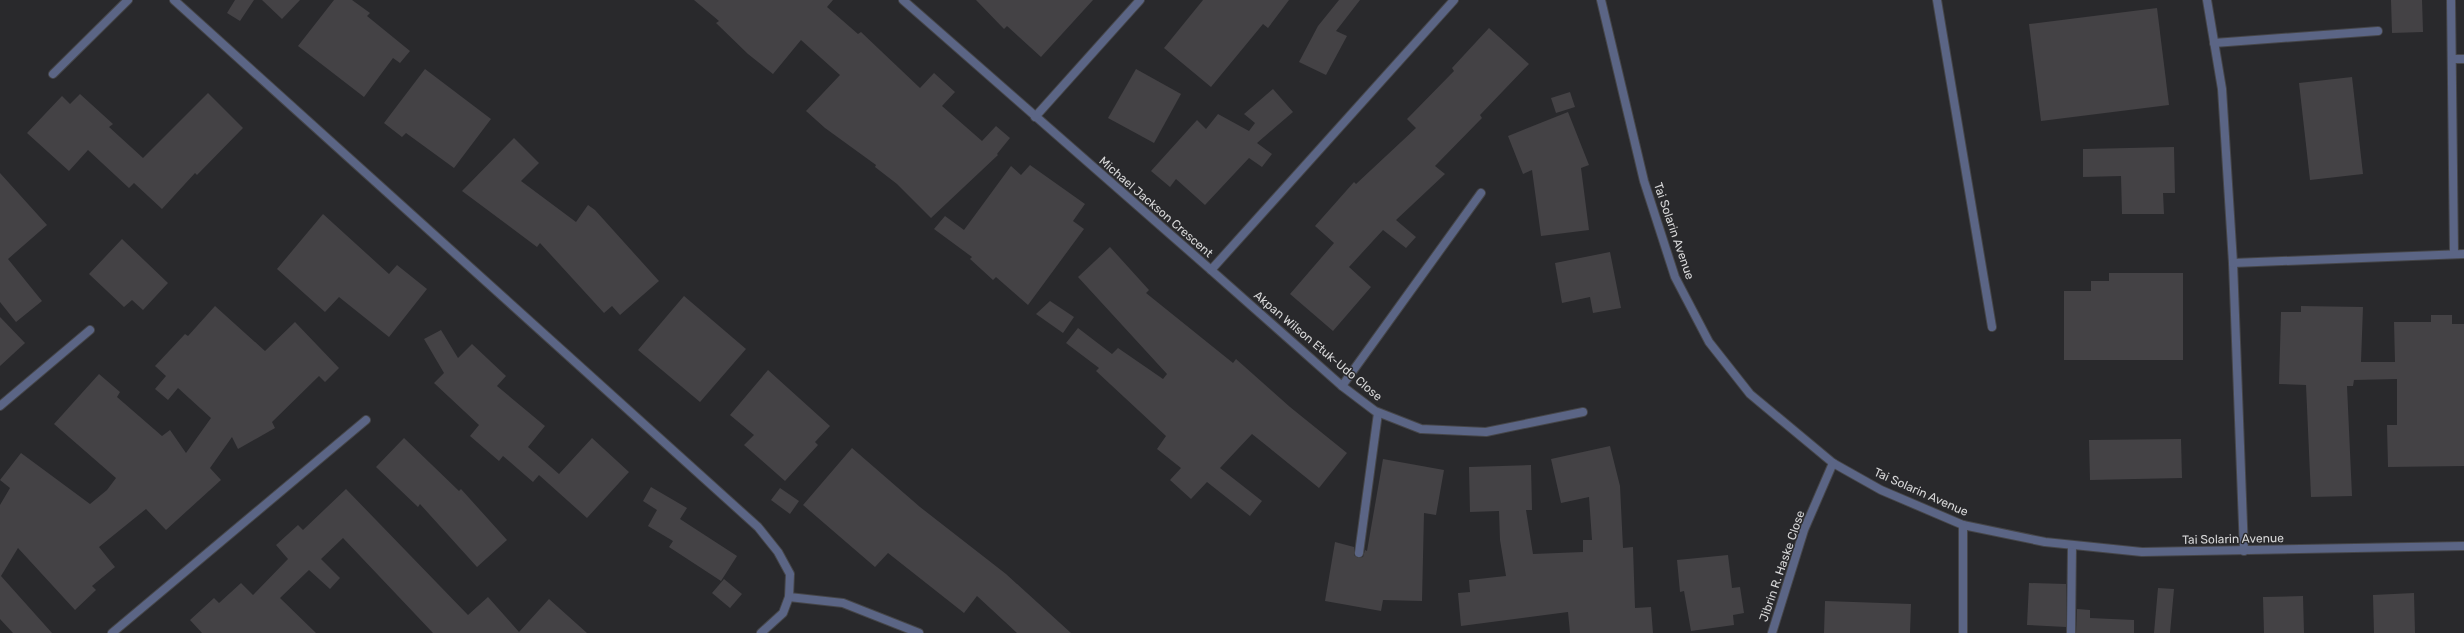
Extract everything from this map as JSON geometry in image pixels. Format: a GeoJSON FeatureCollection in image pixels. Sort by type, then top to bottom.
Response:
{"type":"FeatureCollection","features":[{"type":"Feature","properties":{"kind":"street"},"geometry":{"type":"LineString","coordinates":[[52,74],[128,0]]}},
{"type":"Feature","properties":{"kind":"street"},"geometry":{"type":"LineString","coordinates":[[174,0],[758,527],[778,552],[790,574],[789,597],[782,614],[761,633]]}},
{"type":"Feature","properties":{"kind":"street","name":"Michael Jackson Crescent"},"geometry":{"type":"LineString","coordinates":[[903,0],[1211,270],[1454,0]]}},
{"type":"Feature","properties":{"kind":"street"},"geometry":{"type":"LineString","coordinates":[[1035,117],[1140,0]]}},
{"type":"Feature","properties":{"kind":"street","name":"Tai Solarin Avenue"},"geometry":{"type":"LineString","coordinates":[[1601,0],[1644,181],[1675,278],[1709,342],[1750,394],[1833,462],[1881,490],[1963,525],[2045,542],[2142,552],[2464,546]]}},
{"type":"Feature","properties":{"kind":"street"},"geometry":{"type":"LineString","coordinates":[[1937,0],[1992,327]]}},
{"type":"Feature","properties":{"kind":"street"},"geometry":{"type":"LineString","coordinates":[[2207,0],[2222,89],[2233,263],[2244,551]]}},
{"type":"Feature","properties":{"kind":"street"},"geometry":{"type":"LineString","coordinates":[[2451,0],[2453,59],[2454,254]]}},
{"type":"Feature","properties":{"kind":"street"},"geometry":{"type":"LineString","coordinates":[[2214,43],[2378,31]]}},
{"type":"Feature","properties":{"kind":"street"},"geometry":{"type":"LineString","coordinates":[[2453,59],[2464,59]]}},
{"type":"Feature","properties":{"kind":"street"},"geometry":{"type":"LineString","coordinates":[[1342,386],[1481,193]]}},
{"type":"Feature","properties":{"kind":"street"},"geometry":{"type":"LineString","coordinates":[[2233,263],[2464,254]]}},
{"type":"Feature","properties":{"kind":"street","name":"Akpan Wilson Etuk-Udo Close"},"geometry":{"type":"LineString","coordinates":[[1211,270],[1342,386],[1378,413],[1421,429],[1486,432],[1583,412]]}},
{"type":"Feature","properties":{"kind":"street"},"geometry":{"type":"LineString","coordinates":[[0,406],[90,330]]}},
{"type":"Feature","properties":{"kind":"street"},"geometry":{"type":"LineString","coordinates":[[1359,552],[1378,413]]}},
{"type":"Feature","properties":{"kind":"street"},"geometry":{"type":"LineString","coordinates":[[112,633],[366,420]]}},
{"type":"Feature","properties":{"kind":"street","name":"Jibrin R. Haske Close"},"geometry":{"type":"LineString","coordinates":[[1772,633],[1804,530],[1833,462]]}},
{"type":"Feature","properties":{"kind":"street"},"geometry":{"type":"LineString","coordinates":[[1963,525],[1963,633]]}},
{"type":"Feature","properties":{"kind":"street"},"geometry":{"type":"LineString","coordinates":[[2071,633],[2072,545]]}},
{"type":"Feature","properties":{"kind":"street"},"geometry":{"type":"LineString","coordinates":[[789,597],[843,603],[919,633]]}},
{"type":"Feature","properties":{"kind":"building"},"geometry":{"type":"Polygon","coordinates":[[[235,0],[254,0],[240,21],[227,13],[235,0]]]}},
{"type":"Feature","properties":{"kind":"building"},"geometry":{"type":"Polygon","coordinates":[[[262,0],[300,0],[282,19],[262,0]]]}},
{"type":"Feature","properties":{"kind":"building"},"geometry":{"type":"Polygon","coordinates":[[[334,0],[352,0],[370,13],[367,16],[410,51],[400,63],[393,58],[364,97],[298,46],[334,0]]]}},
{"type":"Feature","properties":{"kind":"building"},"geometry":{"type":"Polygon","coordinates":[[[694,0],[833,0],[827,7],[858,34],[861,32],[920,88],[934,73],[955,92],[942,106],[982,141],[996,126],[1010,138],[997,154],[998,155],[931,218],[897,184],[875,167],[876,165],[825,128],[806,111],[840,75],[801,40],[773,74],[748,54],[716,23],[719,21],[694,0]]]}},
{"type":"Feature","properties":{"kind":"building"},"geometry":{"type":"Polygon","coordinates":[[[976,0],[1093,0],[1041,57],[1007,26],[1004,29],[976,0]]]}},
{"type":"Feature","properties":{"kind":"building"},"geometry":{"type":"Polygon","coordinates":[[[1203,0],[1289,0],[1268,28],[1263,24],[1211,87],[1164,48],[1203,0]]]}},
{"type":"Feature","properties":{"kind":"building"},"geometry":{"type":"Polygon","coordinates":[[[1339,0],[1360,0],[1336,31],[1347,36],[1326,75],[1299,62],[1318,26],[1339,0]]]}},
{"type":"Feature","properties":{"kind":"building"},"geometry":{"type":"Polygon","coordinates":[[[2391,0],[2422,0],[2423,32],[2392,33],[2391,0]]]}},
{"type":"Feature","properties":{"kind":"building"},"geometry":{"type":"Polygon","coordinates":[[[2157,8],[2169,105],[2041,121],[2029,24],[2157,8]]]}},
{"type":"Feature","properties":{"kind":"building"},"geometry":{"type":"Polygon","coordinates":[[[1489,28],[1529,64],[1480,115],[1482,118],[1435,166],[1445,174],[1396,220],[1416,237],[1406,248],[1383,230],[1349,267],[1371,287],[1333,331],[1290,294],[1334,243],[1315,226],[1354,182],[1356,184],[1416,128],[1407,119],[1454,71],[1452,68],[1489,28]]]}},
{"type":"Feature","properties":{"kind":"building"},"geometry":{"type":"Polygon","coordinates":[[[425,69],[491,119],[454,168],[406,133],[402,137],[384,123],[425,69]]]}},
{"type":"Feature","properties":{"kind":"building"},"geometry":{"type":"Polygon","coordinates":[[[1136,69],[1181,94],[1154,143],[1108,118],[1136,69]]]}},
{"type":"Feature","properties":{"kind":"building"},"geometry":{"type":"Polygon","coordinates":[[[2352,77],[2363,174],[2310,180],[2299,83],[2352,77]]]}},
{"type":"Feature","properties":{"kind":"building"},"geometry":{"type":"Polygon","coordinates":[[[1273,89],[1293,112],[1257,143],[1272,154],[1262,167],[1249,158],[1205,205],[1176,179],[1170,187],[1151,171],[1197,120],[1206,129],[1218,114],[1249,131],[1255,123],[1244,114],[1273,89]]]}},
{"type":"Feature","properties":{"kind":"building"},"geometry":{"type":"Polygon","coordinates":[[[1570,92],[1575,107],[1556,113],[1551,98],[1570,92]]]}},
{"type":"Feature","properties":{"kind":"building"},"geometry":{"type":"Polygon","coordinates":[[[208,93],[243,128],[197,175],[195,173],[162,209],[134,183],[129,188],[88,150],[69,171],[27,133],[62,96],[70,104],[80,94],[113,124],[109,127],[143,158],[208,93]]]}},
{"type":"Feature","properties":{"kind":"building"},"geometry":{"type":"Polygon","coordinates":[[[1568,112],[1589,165],[1581,168],[1589,230],[1541,236],[1532,170],[1523,174],[1508,136],[1568,112]]]}},
{"type":"Feature","properties":{"kind":"building"},"geometry":{"type":"Polygon","coordinates":[[[514,138],[539,163],[521,181],[576,222],[588,205],[595,210],[659,281],[620,315],[612,306],[604,313],[540,243],[537,247],[462,191],[514,138]]]}},
{"type":"Feature","properties":{"kind":"building"},"geometry":{"type":"Polygon","coordinates":[[[2174,147],[2175,193],[2163,193],[2164,214],[2122,214],[2121,176],[2083,177],[2083,149],[2174,147]]]}},
{"type":"Feature","properties":{"kind":"building"},"geometry":{"type":"Polygon","coordinates":[[[1030,165],[1085,204],[1073,221],[1084,229],[1028,305],[996,277],[993,280],[970,259],[972,257],[934,229],[945,216],[964,230],[1011,166],[1021,175],[1030,165]]]}},
{"type":"Feature","properties":{"kind":"building"},"geometry":{"type":"Polygon","coordinates":[[[0,173],[47,225],[8,259],[42,301],[16,322],[0,302],[0,173]]]}},
{"type":"Feature","properties":{"kind":"building"},"geometry":{"type":"Polygon","coordinates":[[[323,214],[389,274],[397,265],[427,289],[389,337],[339,297],[325,312],[277,269],[323,214]]]}},
{"type":"Feature","properties":{"kind":"building"},"geometry":{"type":"Polygon","coordinates":[[[122,239],[168,283],[143,310],[132,300],[124,307],[89,274],[122,239]]]}},
{"type":"Feature","properties":{"kind":"building"},"geometry":{"type":"Polygon","coordinates":[[[1110,247],[1149,290],[1146,293],[1233,363],[1236,359],[1290,407],[1347,453],[1319,488],[1252,434],[1220,468],[1262,501],[1250,516],[1207,482],[1191,499],[1170,480],[1181,468],[1157,449],[1166,436],[1096,371],[1099,368],[1066,343],[1078,328],[1112,354],[1118,348],[1163,379],[1167,374],[1078,277],[1110,247]]]}},
{"type":"Feature","properties":{"kind":"building"},"geometry":{"type":"Polygon","coordinates":[[[1610,252],[1621,308],[1593,313],[1590,297],[1562,303],[1555,263],[1610,252]]]}},
{"type":"Feature","properties":{"kind":"building"},"geometry":{"type":"Polygon","coordinates":[[[2109,273],[2183,273],[2183,360],[2064,360],[2064,291],[2091,291],[2091,281],[2109,281],[2109,273]]]}},
{"type":"Feature","properties":{"kind":"building"},"geometry":{"type":"Polygon","coordinates":[[[684,296],[746,349],[700,402],[638,350],[684,296]]]}},
{"type":"Feature","properties":{"kind":"building"},"geometry":{"type":"Polygon","coordinates":[[[1050,301],[1074,317],[1063,333],[1036,314],[1050,301]]]}},
{"type":"Feature","properties":{"kind":"building"},"geometry":{"type":"Polygon","coordinates":[[[215,306],[265,351],[295,322],[339,368],[325,382],[319,376],[272,422],[275,428],[238,449],[232,437],[210,468],[221,480],[166,530],[146,509],[99,547],[115,567],[92,586],[96,590],[75,610],[18,548],[1,576],[52,633],[13,633],[0,619],[0,505],[10,488],[0,480],[21,453],[90,504],[107,490],[116,478],[54,424],[99,374],[120,392],[117,397],[162,436],[170,430],[186,453],[211,418],[178,388],[168,400],[155,389],[166,376],[155,366],[185,334],[188,336],[215,306]]]}},
{"type":"Feature","properties":{"kind":"building"},"geometry":{"type":"Polygon","coordinates":[[[2301,306],[2363,307],[2361,362],[2395,362],[2394,322],[2431,322],[2431,315],[2452,315],[2452,324],[2464,324],[2464,466],[2388,467],[2387,425],[2397,425],[2397,379],[2354,380],[2353,386],[2347,386],[2352,496],[2311,497],[2306,385],[2279,384],[2281,312],[2301,312],[2301,306]]]}},
{"type":"Feature","properties":{"kind":"building"},"geometry":{"type":"Polygon","coordinates":[[[0,317],[25,343],[0,366],[0,317]]]}},
{"type":"Feature","properties":{"kind":"building"},"geometry":{"type":"Polygon","coordinates":[[[441,330],[458,358],[472,344],[506,376],[497,386],[545,426],[528,447],[559,474],[592,438],[629,472],[587,518],[539,475],[533,482],[503,456],[499,461],[470,436],[479,425],[434,383],[444,373],[424,339],[441,330]]]}},
{"type":"Feature","properties":{"kind":"building"},"geometry":{"type":"Polygon","coordinates":[[[768,370],[830,426],[815,442],[818,445],[785,481],[744,445],[754,435],[730,415],[768,370]]]}},
{"type":"Feature","properties":{"kind":"building"},"geometry":{"type":"Polygon","coordinates":[[[404,438],[459,491],[461,489],[507,540],[477,567],[420,504],[418,507],[376,467],[404,438]]]}},
{"type":"Feature","properties":{"kind":"building"},"geometry":{"type":"Polygon","coordinates":[[[2181,439],[2182,478],[2090,480],[2089,440],[2181,439]]]}},
{"type":"Feature","properties":{"kind":"building"},"geometry":{"type":"Polygon","coordinates":[[[1610,446],[1620,486],[1623,548],[1633,547],[1635,608],[1651,607],[1653,633],[1570,633],[1568,612],[1461,626],[1458,593],[1470,592],[1469,580],[1506,576],[1500,540],[1499,511],[1470,512],[1469,467],[1531,465],[1532,510],[1526,510],[1533,554],[1583,552],[1583,540],[1592,540],[1589,497],[1561,503],[1551,459],[1610,446]]]}},
{"type":"Feature","properties":{"kind":"building"},"geometry":{"type":"Polygon","coordinates":[[[852,448],[920,507],[1006,574],[1071,633],[1017,633],[977,596],[964,613],[888,553],[875,567],[803,505],[852,448]]]}},
{"type":"Feature","properties":{"kind":"building"},"geometry":{"type":"Polygon","coordinates":[[[1383,459],[1444,470],[1436,515],[1424,513],[1422,601],[1383,600],[1381,611],[1325,601],[1335,542],[1354,547],[1354,555],[1358,558],[1363,557],[1365,550],[1367,551],[1383,459]]]}},
{"type":"Feature","properties":{"kind":"building"},"geometry":{"type":"Polygon","coordinates":[[[651,487],[687,508],[680,519],[737,556],[721,581],[669,547],[673,541],[648,526],[657,510],[643,501],[651,487]]]}},
{"type":"Feature","properties":{"kind":"building"},"geometry":{"type":"Polygon","coordinates":[[[780,488],[799,501],[790,514],[771,500],[780,488]]]}},
{"type":"Feature","properties":{"kind":"building"},"geometry":{"type":"Polygon","coordinates":[[[346,489],[468,615],[488,597],[519,632],[549,599],[587,633],[433,633],[343,538],[321,559],[340,578],[330,589],[309,570],[280,598],[316,633],[202,633],[190,620],[214,598],[219,603],[241,583],[253,595],[288,559],[276,545],[298,525],[303,530],[346,489]]]}},
{"type":"Feature","properties":{"kind":"building"},"geometry":{"type":"Polygon","coordinates":[[[1728,555],[1732,588],[1740,587],[1744,613],[1733,615],[1734,625],[1691,631],[1684,591],[1680,592],[1677,560],[1728,555]]]}},
{"type":"Feature","properties":{"kind":"building"},"geometry":{"type":"Polygon","coordinates":[[[724,579],[742,594],[730,608],[712,593],[724,579]]]}},
{"type":"Feature","properties":{"kind":"building"},"geometry":{"type":"Polygon","coordinates":[[[2029,583],[2066,584],[2066,627],[2027,625],[2029,583]]]}},
{"type":"Feature","properties":{"kind":"building"},"geometry":{"type":"Polygon","coordinates":[[[2158,588],[2174,589],[2170,633],[2154,633],[2158,588]]]}},
{"type":"Feature","properties":{"kind":"building"},"geometry":{"type":"Polygon","coordinates":[[[2414,593],[2415,633],[2374,633],[2373,595],[2414,593]]]}},
{"type":"Feature","properties":{"kind":"building"},"geometry":{"type":"Polygon","coordinates":[[[2303,596],[2304,633],[2264,633],[2263,597],[2303,596]]]}},
{"type":"Feature","properties":{"kind":"building"},"geometry":{"type":"Polygon","coordinates":[[[1825,601],[1911,604],[1910,633],[1824,633],[1825,601]]]}},
{"type":"Feature","properties":{"kind":"building"},"geometry":{"type":"Polygon","coordinates":[[[2077,609],[2090,610],[2090,618],[2134,620],[2134,633],[2076,633],[2077,609]]]}}]}
